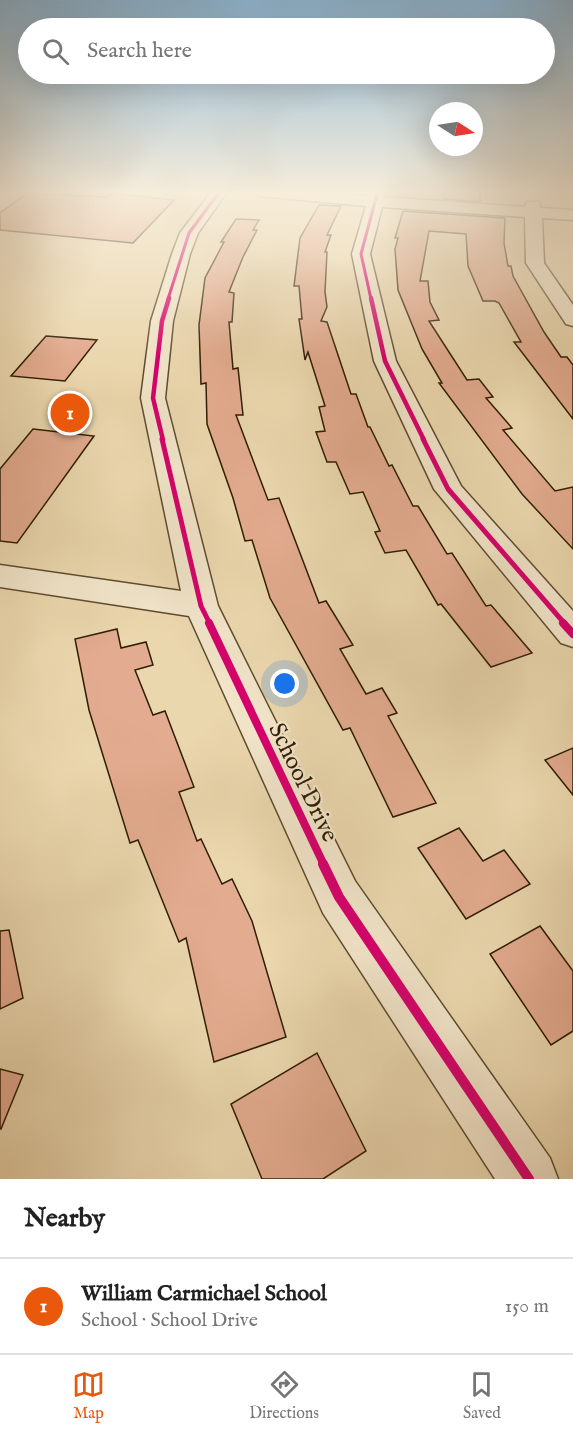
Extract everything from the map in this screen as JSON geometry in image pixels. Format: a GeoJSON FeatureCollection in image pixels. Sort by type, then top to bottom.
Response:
{"type":"FeatureCollection","features":[{"type":"Feature","properties":{"kind":"street","name":"School Drive"},"geometry":{"type":"LineString","coordinates":[[184,246],[162,321],[153,398],[201,606],[339,897],[529,1179]]}},
{"type":"Feature","properties":{"kind":"street"},"geometry":{"type":"LineString","coordinates":[[363,246],[361,254],[385,361],[448,489],[573,634]]}},
{"type":"Feature","properties":{"kind":"street"},"geometry":{"type":"LineString","coordinates":[[534,246],[535,263],[573,320]]}},
{"type":"Feature","properties":{"kind":"street"},"geometry":{"type":"LineString","coordinates":[[0,576],[201,606]]}},
{"type":"Feature","properties":{"kind":"building"},"geometry":{"type":"Polygon","coordinates":[[[222,246],[249,246],[229,292],[234,293],[232,322],[229,322],[233,369],[238,368],[243,415],[236,415],[268,500],[279,498],[319,603],[326,601],[353,645],[340,649],[366,694],[382,688],[397,713],[388,716],[436,803],[393,817],[350,728],[343,730],[270,598],[252,540],[245,541],[233,498],[207,424],[206,383],[201,384],[199,325],[205,278],[222,246]]]}},
{"type":"Feature","properties":{"kind":"building"},"geometry":{"type":"Polygon","coordinates":[[[299,246],[327,246],[325,252],[327,252],[325,292],[327,307],[321,321],[327,322],[351,394],[356,394],[368,427],[389,466],[392,465],[413,506],[418,506],[447,554],[452,553],[486,606],[491,605],[532,653],[491,667],[441,604],[438,605],[406,550],[385,553],[375,532],[380,531],[363,492],[350,494],[336,462],[327,462],[316,432],[325,431],[319,407],[325,406],[308,352],[305,360],[299,319],[302,319],[299,286],[294,286],[299,246]]]}},
{"type":"Feature","properties":{"kind":"building"},"geometry":{"type":"Polygon","coordinates":[[[396,246],[426,246],[420,281],[428,281],[430,302],[439,320],[429,321],[467,380],[479,379],[493,397],[486,398],[512,428],[503,430],[555,491],[573,487],[573,549],[522,494],[439,383],[442,383],[422,349],[398,290],[396,246]]]}},
{"type":"Feature","properties":{"kind":"building"},"geometry":{"type":"Polygon","coordinates":[[[467,246],[505,246],[508,266],[511,266],[513,276],[544,332],[561,357],[567,357],[573,365],[573,419],[514,342],[521,342],[499,303],[483,301],[468,266],[467,246]]]}},
{"type":"Feature","properties":{"kind":"building"},"geometry":{"type":"Polygon","coordinates":[[[46,336],[97,340],[65,381],[11,376],[46,336]]]}},
{"type":"Feature","properties":{"kind":"building"},"geometry":{"type":"Polygon","coordinates":[[[33,429],[94,436],[17,543],[0,541],[0,469],[33,429]]]}},
{"type":"Feature","properties":{"kind":"building"},"geometry":{"type":"Polygon","coordinates":[[[117,629],[121,648],[146,642],[153,665],[135,670],[153,715],[165,711],[194,787],[179,792],[197,841],[201,839],[222,884],[232,879],[252,921],[286,1037],[214,1062],[186,938],[179,942],[138,840],[130,843],[89,710],[75,639],[117,629]]]}},
{"type":"Feature","properties":{"kind":"building"},"geometry":{"type":"Polygon","coordinates":[[[573,748],[573,795],[545,760],[573,748]]]}},
{"type":"Feature","properties":{"kind":"building"},"geometry":{"type":"Polygon","coordinates":[[[459,828],[483,861],[504,850],[530,884],[466,919],[418,848],[459,828]]]}},
{"type":"Feature","properties":{"kind":"building"},"geometry":{"type":"Polygon","coordinates":[[[540,926],[573,971],[573,1031],[551,1045],[490,954],[540,926]]]}},
{"type":"Feature","properties":{"kind":"building"},"geometry":{"type":"Polygon","coordinates":[[[9,930],[23,998],[0,1009],[0,931],[9,930]]]}},
{"type":"Feature","properties":{"kind":"building"},"geometry":{"type":"Polygon","coordinates":[[[317,1053],[366,1151],[323,1179],[262,1179],[231,1104],[317,1053]]]}},
{"type":"Feature","properties":{"kind":"building"},"geometry":{"type":"Polygon","coordinates":[[[0,1069],[23,1075],[1,1129],[0,1129],[0,1069]]]}},
{"type":"Feature","properties":{"kind":"cycle path"},"geometry":{"type":"LineString","coordinates":[[184,246],[162,321],[153,398],[201,606],[339,897],[529,1179]]}},
{"type":"Feature","properties":{"kind":"cycle path"},"geometry":{"type":"LineString","coordinates":[[363,246],[361,254],[385,361],[448,489],[573,634]]}},
{"type":"Feature","properties":{"kind":"place","name":"William Carmichael School"},"geometry":{"type":"Point","coordinates":[70,413]}}]}
